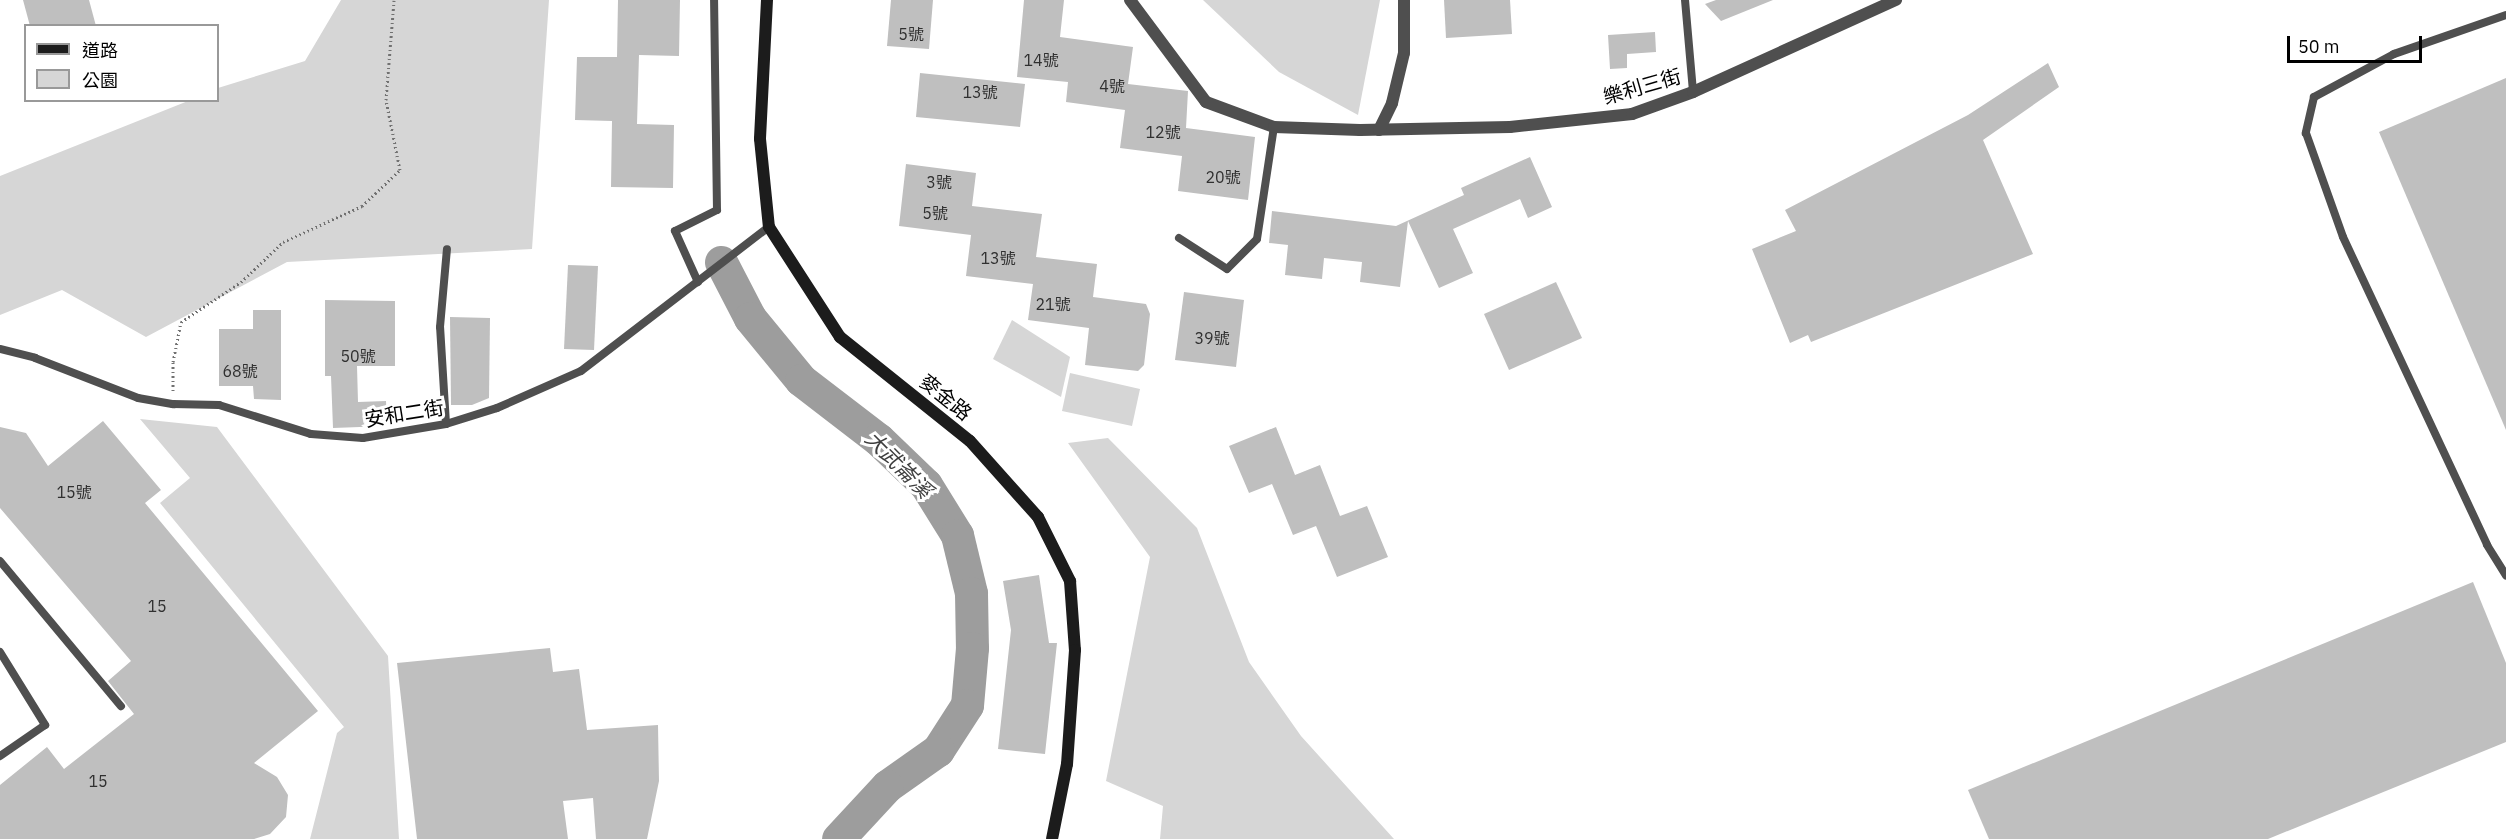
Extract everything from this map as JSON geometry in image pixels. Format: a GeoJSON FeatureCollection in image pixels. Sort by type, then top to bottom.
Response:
{"type":"FeatureCollection","features":[{"type":"Feature","properties":{"kind":"street","name":"麥金路"},"geometry":{"type":"LineString","coordinates":[[767,0],[760,139],[769,227],[840,337],[970,441],[1038,517],[1070,581],[1075,650],[1068,753],[1052,839]]}},
{"type":"Feature","properties":{"kind":"street","name":"樂利三街"},"geometry":{"type":"LineString","coordinates":[[1130,0],[1206,102],[1274,127],[1379,130],[1586,121],[1632,114],[1693,92],[1896,0]]}},
{"type":"Feature","properties":{"kind":"street"},"geometry":{"type":"LineString","coordinates":[[1379,130],[1392,103],[1404,53],[1404,0]]}},
{"type":"Feature","properties":{"kind":"lane"},"geometry":{"type":"LineString","coordinates":[[698,282],[675,231],[717,210],[714,0]]}},
{"type":"Feature","properties":{"kind":"lane"},"geometry":{"type":"LineString","coordinates":[[1685,0],[1693,92]]}},
{"type":"Feature","properties":{"kind":"lane"},"geometry":{"type":"LineString","coordinates":[[2506,15],[2394,54],[2314,97],[2306,133],[2343,237],[2487,545],[2506,575]]}},
{"type":"Feature","properties":{"kind":"lane"},"geometry":{"type":"LineString","coordinates":[[1179,238],[1227,269],[1257,239],[1274,127]]}},
{"type":"Feature","properties":{"kind":"lane","name":"安和二街"},"geometry":{"type":"LineString","coordinates":[[0,349],[35,358],[120,392],[173,405],[219,405],[310,434],[363,438],[446,424],[496,408],[581,371],[769,227]]}},
{"type":"Feature","properties":{"kind":"lane"},"geometry":{"type":"LineString","coordinates":[[446,424],[440,327],[447,249]]}},
{"type":"Feature","properties":{"kind":"lane"},"geometry":{"type":"LineString","coordinates":[[0,561],[121,706]]}},
{"type":"Feature","properties":{"kind":"lane"},"geometry":{"type":"LineString","coordinates":[[0,652],[45,725],[0,756]]}},
{"type":"Feature","properties":{"kind":"path"},"geometry":{"type":"LineString","coordinates":[[173,405],[173,362],[181,322],[241,282],[284,242],[362,206],[400,170],[386,100],[394,0]]}},
{"type":"Feature","properties":{"kind":"green space"},"geometry":{"type":"Polygon","coordinates":[[[341,0],[549,0],[532,249],[287,262],[146,337],[62,290],[0,315],[0,176],[185,102],[219,102],[219,88],[305,61],[341,0]]]}},
{"type":"Feature","properties":{"kind":"green space"},"geometry":{"type":"Polygon","coordinates":[[[1203,0],[1380,0],[1358,115],[1279,72],[1203,0]]]}},
{"type":"Feature","properties":{"kind":"green space"},"geometry":{"type":"Polygon","coordinates":[[[1012,320],[1070,357],[1061,397],[993,359],[1012,320]]]}},
{"type":"Feature","properties":{"kind":"green space"},"geometry":{"type":"Polygon","coordinates":[[[1070,373],[1140,389],[1132,426],[1062,411],[1070,373]]]}},
{"type":"Feature","properties":{"kind":"green space"},"geometry":{"type":"Polygon","coordinates":[[[140,419],[217,427],[388,656],[399,839],[310,839],[337,733],[344,727],[160,503],[190,478],[140,419]]]}},
{"type":"Feature","properties":{"kind":"green space"},"geometry":{"type":"Polygon","coordinates":[[[1108,438],[1197,528],[1249,662],[1301,736],[1394,839],[1160,839],[1163,806],[1106,781],[1150,557],[1068,443],[1108,438]]]}},
{"type":"Feature","properties":{"kind":"building"},"geometry":{"type":"Polygon","coordinates":[[[23,0],[89,0],[95,24],[29,24],[23,0]]]}},
{"type":"Feature","properties":{"kind":"building"},"geometry":{"type":"Polygon","coordinates":[[[618,0],[680,0],[679,56],[639,55],[637,124],[674,125],[673,188],[611,187],[612,121],[575,120],[577,57],[617,57],[618,0]]]}},
{"type":"Feature","properties":{"kind":"building"},"geometry":{"type":"Polygon","coordinates":[[[891,0],[933,0],[929,49],[887,46],[891,0]]]}},
{"type":"Feature","properties":{"kind":"building"},"geometry":{"type":"Polygon","coordinates":[[[1024,0],[1064,0],[1060,37],[1133,47],[1128,84],[1188,91],[1186,128],[1255,137],[1248,200],[1178,191],[1182,156],[1120,148],[1125,110],[1066,102],[1068,82],[1017,77],[1024,0]]]}},
{"type":"Feature","properties":{"kind":"building"},"geometry":{"type":"Polygon","coordinates":[[[1444,0],[1510,0],[1512,34],[1446,38],[1444,0]]]}},
{"type":"Feature","properties":{"kind":"building"},"geometry":{"type":"Polygon","coordinates":[[[1716,0],[1773,0],[1721,21],[1705,4],[1716,0]]]}},
{"type":"Feature","properties":{"kind":"building"},"geometry":{"type":"Polygon","coordinates":[[[1655,32],[1656,52],[1627,54],[1627,68],[1610,69],[1608,35],[1655,32]]]}},
{"type":"Feature","properties":{"kind":"building"},"geometry":{"type":"Polygon","coordinates":[[[2048,63],[2059,87],[1983,140],[2033,254],[1811,342],[1808,335],[1790,343],[1752,249],[1796,231],[1785,210],[1968,115],[2048,63]]]}},
{"type":"Feature","properties":{"kind":"building"},"geometry":{"type":"Polygon","coordinates":[[[920,73],[1025,84],[1020,127],[916,117],[920,73]]]}},
{"type":"Feature","properties":{"kind":"building"},"geometry":{"type":"Polygon","coordinates":[[[2506,78],[2506,430],[2379,132],[2506,78]]]}},
{"type":"Feature","properties":{"kind":"building"},"geometry":{"type":"Polygon","coordinates":[[[1530,157],[1552,207],[1528,218],[1520,199],[1453,229],[1473,273],[1439,288],[1408,221],[1400,287],[1360,282],[1362,262],[1324,258],[1322,279],[1285,275],[1288,245],[1269,243],[1272,211],[1396,226],[1464,195],[1461,188],[1530,157]]]}},
{"type":"Feature","properties":{"kind":"building"},"geometry":{"type":"Polygon","coordinates":[[[906,164],[976,173],[972,206],[1042,214],[1036,257],[1097,264],[1093,297],[1146,304],[1150,314],[1144,365],[1138,371],[1085,365],[1089,328],[1028,320],[1033,284],[966,276],[971,235],[899,226],[906,164]]]}},
{"type":"Feature","properties":{"kind":"building"},"geometry":{"type":"Polygon","coordinates":[[[568,265],[598,266],[594,350],[564,349],[568,265]]]}},
{"type":"Feature","properties":{"kind":"building"},"geometry":{"type":"Polygon","coordinates":[[[1556,282],[1582,338],[1509,370],[1484,314],[1556,282]]]}},
{"type":"Feature","properties":{"kind":"building"},"geometry":{"type":"Polygon","coordinates":[[[1184,292],[1244,300],[1236,367],[1175,360],[1184,292]]]}},
{"type":"Feature","properties":{"kind":"building"},"geometry":{"type":"Polygon","coordinates":[[[325,300],[395,301],[395,366],[357,366],[358,402],[386,401],[387,426],[333,428],[331,376],[325,376],[325,300]]]}},
{"type":"Feature","properties":{"kind":"building"},"geometry":{"type":"Polygon","coordinates":[[[253,310],[281,310],[281,400],[254,399],[253,386],[219,386],[219,329],[253,329],[253,310]]]}},
{"type":"Feature","properties":{"kind":"building"},"geometry":{"type":"Polygon","coordinates":[[[450,317],[490,318],[489,398],[472,405],[451,405],[450,317]]]}},
{"type":"Feature","properties":{"kind":"building"},"geometry":{"type":"Polygon","coordinates":[[[103,421],[161,490],[145,503],[318,711],[254,763],[277,777],[288,795],[286,817],[270,834],[254,839],[0,839],[0,785],[47,747],[64,769],[134,714],[108,681],[131,661],[0,508],[0,427],[26,433],[48,466],[103,421]]]}},
{"type":"Feature","properties":{"kind":"building"},"geometry":{"type":"Polygon","coordinates":[[[1276,427],[1295,475],[1320,465],[1340,516],[1367,506],[1388,557],[1337,577],[1316,526],[1293,535],[1272,484],[1249,493],[1229,446],[1276,427]]]}},
{"type":"Feature","properties":{"kind":"building"},"geometry":{"type":"Polygon","coordinates":[[[1039,575],[1049,643],[1057,643],[1045,754],[998,749],[1011,630],[1003,581],[1039,575]]]}},
{"type":"Feature","properties":{"kind":"building"},"geometry":{"type":"Polygon","coordinates":[[[2473,582],[2506,663],[2506,742],[2268,839],[1989,839],[1968,790],[2473,582]]]}},
{"type":"Feature","properties":{"kind":"building"},"geometry":{"type":"Polygon","coordinates":[[[550,648],[553,672],[579,669],[587,730],[658,725],[659,781],[647,839],[596,839],[593,798],[563,801],[568,839],[417,839],[397,663],[550,648]]]}},
{"type":"Feature","properties":{"kind":"waterway","name":"大武崙溪"},"geometry":{"type":"LineString","coordinates":[[721,262],[750,318],[801,380],[878,439],[926,485],[957,535],[971,593],[972,648],[967,705],[938,750],[887,786],[838,839]]}}]}
